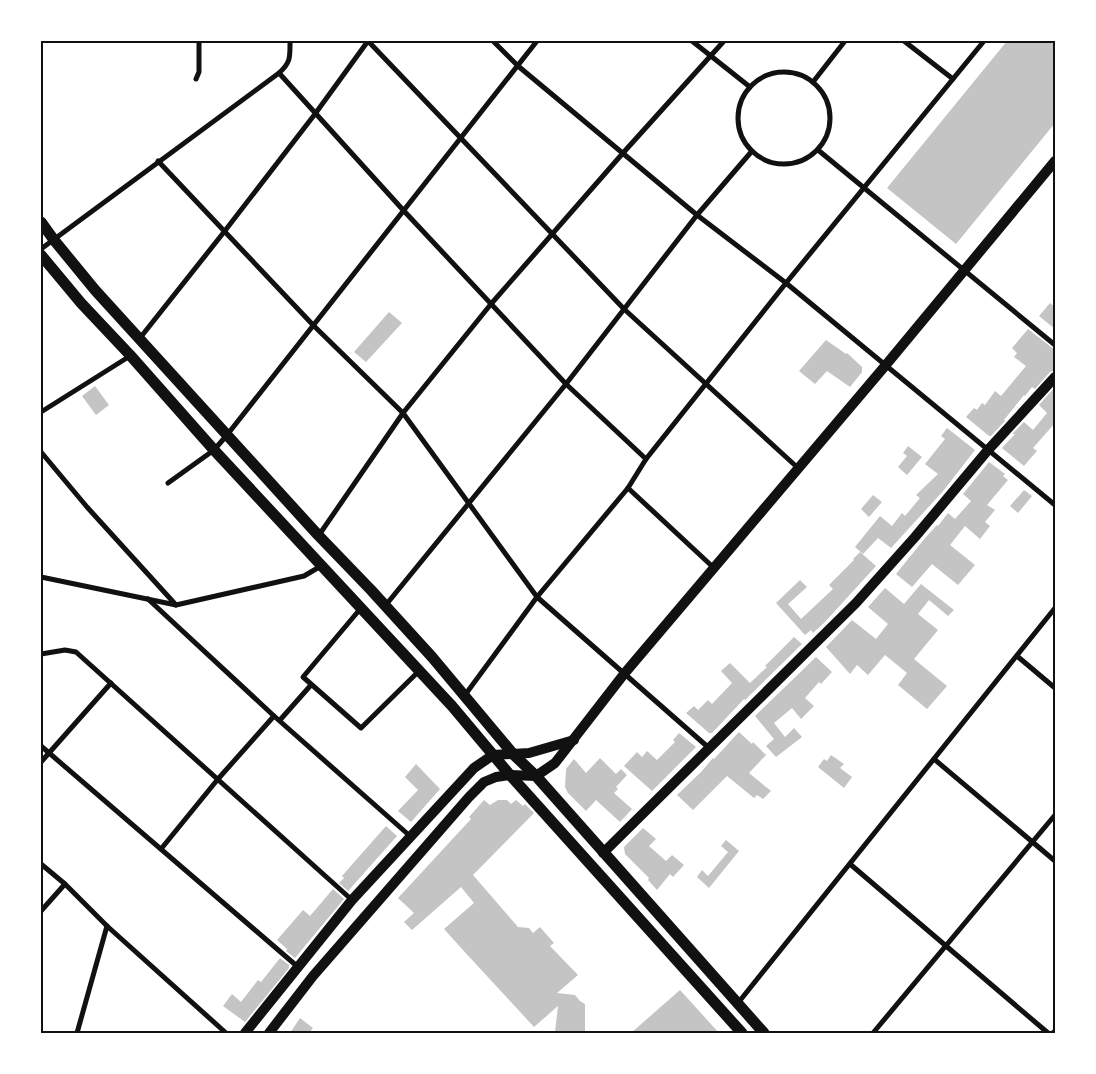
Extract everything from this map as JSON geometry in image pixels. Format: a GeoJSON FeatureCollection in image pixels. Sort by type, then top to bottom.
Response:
{"type":"FeatureCollection","features":[{"type":"Feature","properties":{"kind":"main road"},"geometry":{"type":"LineString","coordinates":[[269,1033],[319,969],[484,782],[496,777],[510,775],[536,776],[556,763],[624,674],[885,366],[1055,161]]}},
{"type":"Feature","properties":{"kind":"main road"},"geometry":{"type":"LineString","coordinates":[[41,222],[95,290],[385,606],[514,755],[536,776],[603,854],[764,1033]]}},
{"type":"Feature","properties":{"kind":"main road"},"geometry":{"type":"LineString","coordinates":[[41,256],[214,450],[452,706],[510,775],[742,1033]]}},
{"type":"Feature","properties":{"kind":"main road"},"geometry":{"type":"LineString","coordinates":[[603,854],[856,603],[915,537],[988,450],[1055,378]]}},
{"type":"Feature","properties":{"kind":"main road"},"geometry":{"type":"LineString","coordinates":[[245,1033],[352,900],[474,768],[493,755],[529,753],[574,740]]}},
{"type":"Feature","properties":{"kind":"street"},"geometry":{"type":"LineString","coordinates":[[196,79],[200,41]]}},
{"type":"Feature","properties":{"kind":"street"},"geometry":{"type":"LineString","coordinates":[[41,249],[279,73],[287,66],[290,59],[290,41]]}},
{"type":"Feature","properties":{"kind":"street"},"geometry":{"type":"LineString","coordinates":[[140,338],[315,114],[368,41],[624,309],[798,468]]}},
{"type":"Feature","properties":{"kind":"street"},"geometry":{"type":"LineString","coordinates":[[493,41],[518,66],[623,154],[697,215],[786,283],[1055,505]]}},
{"type":"Feature","properties":{"kind":"street"},"geometry":{"type":"LineString","coordinates":[[168,483],[214,450],[227,435],[537,41]]}},
{"type":"Feature","properties":{"kind":"street"},"geometry":{"type":"LineString","coordinates":[[692,41],[750,87]]}},
{"type":"Feature","properties":{"kind":"street"},"geometry":{"type":"LineString","coordinates":[[318,535],[403,413],[491,304],[724,41]]}},
{"type":"Feature","properties":{"kind":"street"},"geometry":{"type":"LineString","coordinates":[[813,82],[845,41]]}},
{"type":"Feature","properties":{"kind":"street"},"geometry":{"type":"LineString","coordinates":[[904,41],[953,79]]}},
{"type":"Feature","properties":{"kind":"street"},"geometry":{"type":"LineString","coordinates":[[464,695],[537,597],[628,488],[646,459],[786,283],[984,41]]}},
{"type":"Feature","properties":{"kind":"street"},"geometry":{"type":"LineString","coordinates":[[781,72],[804,76],[813,82],[825,97],[830,115],[830,128],[818,150],[798,162],[786,164],[773,163],[752,151],[742,137],[738,120],[741,102],[750,87],[764,77],[781,72]]}},
{"type":"Feature","properties":{"kind":"street"},"geometry":{"type":"LineString","coordinates":[[279,73],[404,211],[566,384],[646,459]]}},
{"type":"Feature","properties":{"kind":"street"},"geometry":{"type":"LineString","coordinates":[[818,150],[1055,345]]}},
{"type":"Feature","properties":{"kind":"street"},"geometry":{"type":"LineString","coordinates":[[385,606],[566,384],[697,215],[752,151]]}},
{"type":"Feature","properties":{"kind":"street"},"geometry":{"type":"LineString","coordinates":[[158,161],[314,326],[403,413],[537,597],[709,748]]}},
{"type":"Feature","properties":{"kind":"street"},"geometry":{"type":"LineString","coordinates":[[41,412],[130,355]]}},
{"type":"Feature","properties":{"kind":"street"},"geometry":{"type":"LineString","coordinates":[[41,452],[87,507],[176,605]]}},
{"type":"Feature","properties":{"kind":"street"},"geometry":{"type":"LineString","coordinates":[[628,488],[714,568]]}},
{"type":"Feature","properties":{"kind":"street"},"geometry":{"type":"LineString","coordinates":[[41,577],[176,605],[304,576],[321,566]]}},
{"type":"Feature","properties":{"kind":"street"},"geometry":{"type":"LineString","coordinates":[[148,600],[410,836]]}},
{"type":"Feature","properties":{"kind":"street"},"geometry":{"type":"LineString","coordinates":[[361,607],[303,677],[361,728],[419,671]]}},
{"type":"Feature","properties":{"kind":"street"},"geometry":{"type":"LineString","coordinates":[[738,1003],[1055,608]]}},
{"type":"Feature","properties":{"kind":"street"},"geometry":{"type":"LineString","coordinates":[[41,654],[65,650],[76,652],[352,900]]}},
{"type":"Feature","properties":{"kind":"street"},"geometry":{"type":"LineString","coordinates":[[1017,656],[1055,688]]}},
{"type":"Feature","properties":{"kind":"street"},"geometry":{"type":"LineString","coordinates":[[41,762],[111,684]]}},
{"type":"Feature","properties":{"kind":"street"},"geometry":{"type":"LineString","coordinates":[[160,849],[218,779],[311,684]]}},
{"type":"Feature","properties":{"kind":"street"},"geometry":{"type":"LineString","coordinates":[[41,746],[298,968]]}},
{"type":"Feature","properties":{"kind":"street"},"geometry":{"type":"LineString","coordinates":[[934,758],[1055,860]]}},
{"type":"Feature","properties":{"kind":"street"},"geometry":{"type":"LineString","coordinates":[[873,1033],[1055,815]]}},
{"type":"Feature","properties":{"kind":"street"},"geometry":{"type":"LineString","coordinates":[[41,864],[226,1033]]}},
{"type":"Feature","properties":{"kind":"street"},"geometry":{"type":"LineString","coordinates":[[850,864],[1048,1033]]}},
{"type":"Feature","properties":{"kind":"street"},"geometry":{"type":"LineString","coordinates":[[41,911],[65,884]]}},
{"type":"Feature","properties":{"kind":"street"},"geometry":{"type":"LineString","coordinates":[[77,1033],[107,926]]}},
{"type":"Feature","properties":{"kind":"building"},"geometry":{"type":"Polygon","coordinates":[[[1007,41],[1055,41],[1055,123],[956,244],[887,188],[1007,41]]]}},
{"type":"Feature","properties":{"kind":"building"},"geometry":{"type":"Polygon","coordinates":[[[1050,303],[1055,307],[1055,329],[1039,316],[1050,303]]]}},
{"type":"Feature","properties":{"kind":"building"},"geometry":{"type":"Polygon","coordinates":[[[389,312],[402,323],[366,362],[354,352],[389,312]]]}},
{"type":"Feature","properties":{"kind":"building"},"geometry":{"type":"Polygon","coordinates":[[[1028,329],[1055,350],[1055,370],[1050,372],[1035,389],[1032,387],[1024,395],[1005,421],[989,436],[966,417],[974,408],[977,410],[982,403],[985,405],[995,391],[1001,396],[1026,366],[1014,357],[1017,353],[1012,348],[1028,329]]]}},
{"type":"Feature","properties":{"kind":"building"},"geometry":{"type":"Polygon","coordinates":[[[826,340],[847,353],[862,367],[862,372],[850,387],[827,371],[815,384],[799,371],[826,340]]]}},
{"type":"Feature","properties":{"kind":"building"},"geometry":{"type":"Polygon","coordinates":[[[95,386],[109,405],[96,415],[82,396],[95,386]]]}},
{"type":"Feature","properties":{"kind":"building"},"geometry":{"type":"Polygon","coordinates":[[[1055,387],[1055,423],[1033,448],[1037,451],[1024,466],[1002,448],[1024,422],[1033,430],[1047,413],[1039,405],[1055,387]]]}},
{"type":"Feature","properties":{"kind":"building"},"geometry":{"type":"Polygon","coordinates":[[[947,428],[975,450],[944,490],[891,548],[878,538],[863,554],[855,547],[880,516],[892,526],[902,513],[905,516],[920,498],[916,495],[938,474],[925,464],[945,439],[941,436],[947,428]]]}},
{"type":"Feature","properties":{"kind":"building"},"geometry":{"type":"Polygon","coordinates":[[[908,446],[922,457],[907,475],[898,467],[907,456],[903,453],[908,446]]]}},
{"type":"Feature","properties":{"kind":"building"},"geometry":{"type":"Polygon","coordinates":[[[989,462],[1005,474],[1003,476],[1008,480],[987,505],[995,510],[985,522],[990,526],[980,539],[965,526],[950,545],[975,565],[958,585],[932,564],[912,587],[896,574],[948,513],[955,519],[971,501],[963,494],[989,462]]]}},
{"type":"Feature","properties":{"kind":"building"},"geometry":{"type":"Polygon","coordinates":[[[1024,490],[1032,496],[1018,513],[1010,506],[1024,490]]]}},
{"type":"Feature","properties":{"kind":"building"},"geometry":{"type":"Polygon","coordinates":[[[873,495],[882,502],[869,517],[861,509],[873,495]]]}},
{"type":"Feature","properties":{"kind":"building"},"geometry":{"type":"Polygon","coordinates":[[[860,552],[876,566],[824,623],[813,633],[811,630],[805,635],[776,603],[800,580],[807,587],[788,604],[801,619],[833,589],[829,585],[860,552]]]}},
{"type":"Feature","properties":{"kind":"building"},"geometry":{"type":"Polygon","coordinates":[[[921,584],[954,610],[948,616],[929,600],[918,614],[938,630],[914,659],[947,686],[927,709],[898,685],[907,673],[885,655],[868,675],[857,665],[850,674],[826,647],[852,620],[876,639],[888,624],[868,607],[885,588],[904,604],[921,584]]]}},
{"type":"Feature","properties":{"kind":"building"},"geometry":{"type":"Polygon","coordinates":[[[794,637],[802,644],[744,699],[712,733],[709,733],[686,713],[694,706],[698,710],[708,700],[712,704],[732,683],[721,671],[730,663],[750,683],[794,637]]]}},
{"type":"Feature","properties":{"kind":"building"},"geometry":{"type":"Polygon","coordinates":[[[816,657],[832,672],[821,684],[819,682],[805,698],[814,706],[801,719],[792,708],[774,723],[785,737],[794,728],[802,737],[776,757],[766,746],[774,739],[755,716],[816,657]]]}},
{"type":"Feature","properties":{"kind":"building"},"geometry":{"type":"Polygon","coordinates":[[[739,732],[766,755],[749,773],[771,791],[763,799],[757,795],[754,798],[727,776],[693,810],[677,795],[739,732]]]}},
{"type":"Feature","properties":{"kind":"building"},"geometry":{"type":"Polygon","coordinates":[[[679,733],[696,747],[652,791],[624,766],[637,752],[642,757],[647,751],[657,760],[675,742],[673,740],[679,733]]]}},
{"type":"Feature","properties":{"kind":"building"},"geometry":{"type":"Polygon","coordinates":[[[831,755],[844,764],[840,768],[852,777],[844,788],[818,767],[824,759],[827,761],[831,755]]]}},
{"type":"Feature","properties":{"kind":"building"},"geometry":{"type":"Polygon","coordinates":[[[600,758],[616,774],[621,769],[627,775],[616,787],[618,789],[614,793],[632,809],[620,822],[596,800],[586,811],[568,793],[565,787],[566,769],[574,759],[586,773],[600,758]]]}},
{"type":"Feature","properties":{"kind":"building"},"geometry":{"type":"Polygon","coordinates":[[[416,764],[440,789],[411,822],[398,811],[418,790],[405,777],[416,764]]]}},
{"type":"Feature","properties":{"kind":"building"},"geometry":{"type":"Polygon","coordinates":[[[484,800],[490,805],[498,800],[507,800],[511,804],[516,800],[523,806],[525,804],[534,813],[473,875],[518,927],[529,928],[533,933],[540,927],[554,943],[550,946],[578,975],[557,993],[575,995],[585,1004],[585,1033],[555,1032],[558,1006],[534,1027],[444,929],[474,903],[461,887],[412,930],[404,922],[414,913],[398,898],[471,819],[469,817],[484,800]]]}},
{"type":"Feature","properties":{"kind":"building"},"geometry":{"type":"Polygon","coordinates":[[[386,826],[397,836],[348,891],[339,883],[344,878],[342,876],[386,826]]]}},
{"type":"Feature","properties":{"kind":"building"},"geometry":{"type":"Polygon","coordinates":[[[643,828],[656,839],[649,846],[666,861],[672,855],[684,865],[673,877],[670,874],[657,890],[648,880],[649,878],[625,854],[624,847],[643,828]]]}},
{"type":"Feature","properties":{"kind":"building"},"geometry":{"type":"Polygon","coordinates":[[[726,840],[739,851],[709,888],[697,877],[702,870],[708,876],[728,852],[721,846],[726,840]]]}},
{"type":"Feature","properties":{"kind":"building"},"geometry":{"type":"Polygon","coordinates":[[[333,889],[344,899],[295,958],[277,940],[303,910],[310,916],[333,889]]]}},
{"type":"Feature","properties":{"kind":"building"},"geometry":{"type":"Polygon","coordinates":[[[280,958],[289,965],[289,968],[245,1022],[223,1006],[232,994],[241,1002],[258,980],[261,982],[280,958]]]}},
{"type":"Feature","properties":{"kind":"building"},"geometry":{"type":"Polygon","coordinates":[[[680,990],[719,1033],[631,1033],[680,990]]]}},
{"type":"Feature","properties":{"kind":"building"},"geometry":{"type":"Polygon","coordinates":[[[300,1018],[313,1028],[309,1033],[290,1033],[300,1018]]]}}]}
